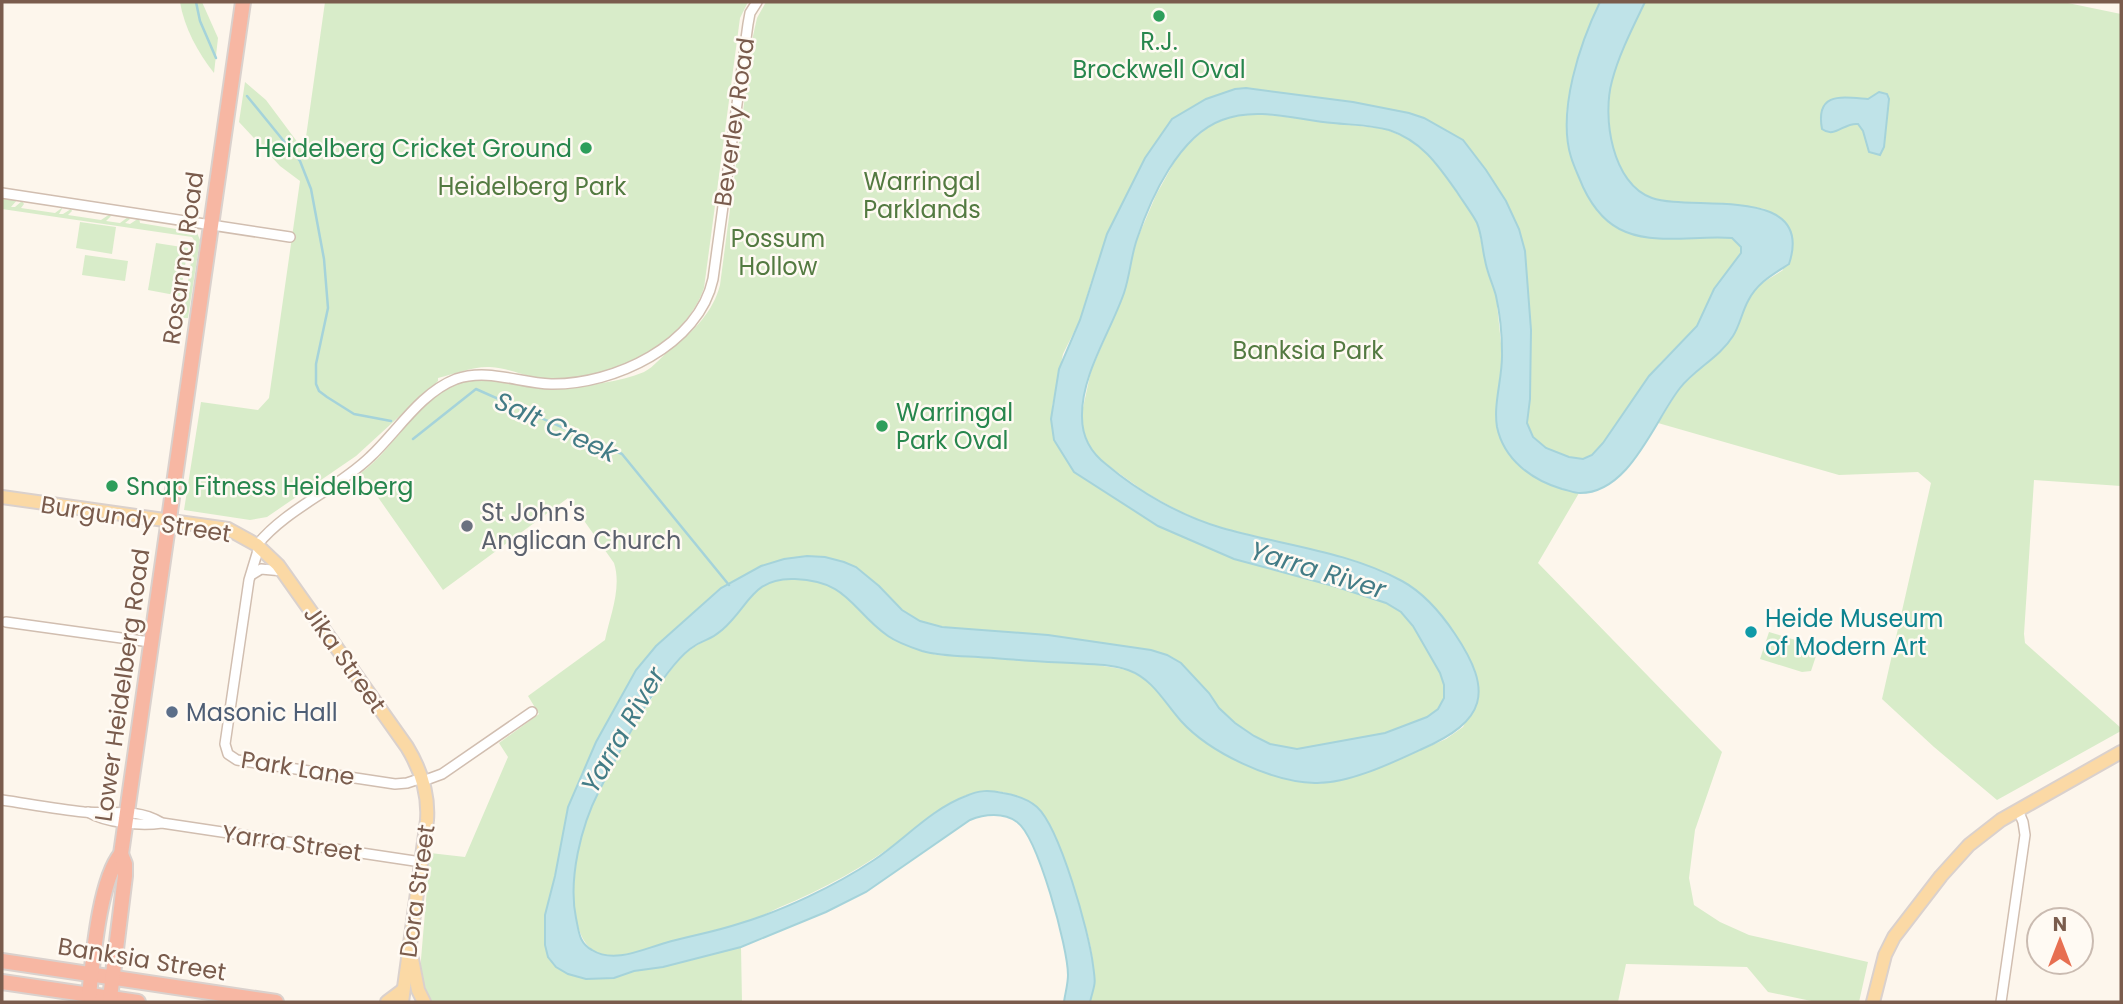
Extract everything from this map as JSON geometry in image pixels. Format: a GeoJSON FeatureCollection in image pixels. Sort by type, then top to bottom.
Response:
{"type":"FeatureCollection","features":[{"type":"Feature","properties":{"kind":"highway","name":"Rosanna Road"},"geometry":{"type":"LineString","coordinates":[[168,522],[243,2]]}},
{"type":"Feature","properties":{"kind":"highway","name":"Lower Heidelberg Road"},"geometry":{"type":"LineString","coordinates":[[89,999],[106,891],[112,868],[121,854],[168,522]]}},
{"type":"Feature","properties":{"kind":"highway","name":"Lower Heidelberg Road"},"geometry":{"type":"LineString","coordinates":[[110,1000],[125,876],[125,864],[121,854]]}},
{"type":"Feature","properties":{"kind":"highway","name":"Banksia Street"},"geometry":{"type":"LineString","coordinates":[[2,961],[276,1002]]}},
{"type":"Feature","properties":{"kind":"highway","name":"Banksia Street"},"geometry":{"type":"LineString","coordinates":[[2,982],[89,999],[138,1002]]}},
{"type":"Feature","properties":{"kind":"main road","name":"Burgundy Street"},"geometry":{"type":"LineString","coordinates":[[2,497],[228,529],[258,546]]}},
{"type":"Feature","properties":{"kind":"main road","name":"Jika Street"},"geometry":{"type":"LineString","coordinates":[[258,546],[283,571],[407,747],[423,779]]}},
{"type":"Feature","properties":{"kind":"main road"},"geometry":{"type":"LineString","coordinates":[[1872,1002],[1888,946],[1906,919],[1969,845],[1989,828],[2018,810],[2121,752]]}},
{"type":"Feature","properties":{"kind":"main road","name":"Dora Street"},"geometry":{"type":"LineString","coordinates":[[402,996],[427,813],[423,779]]}},
{"type":"Feature","properties":{"kind":"main road"},"geometry":{"type":"LineString","coordinates":[[410,942],[416,984],[424,1002]]}},
{"type":"Feature","properties":{"kind":"main road"},"geometry":{"type":"LineString","coordinates":[[387,1002],[402,996]]}},
{"type":"Feature","properties":{"kind":"street","name":"Beverley Road"},"geometry":{"type":"LineString","coordinates":[[500,377],[552,384],[605,377],[664,347],[684,332],[701,313],[713,279],[748,24],[757,2]]}},
{"type":"Feature","properties":{"kind":"street"},"geometry":{"type":"LineString","coordinates":[[2,193],[290,237]]}},
{"type":"Feature","properties":{"kind":"street","name":"Burgundy Street"},"geometry":{"type":"LineString","coordinates":[[258,546],[275,526],[366,461],[411,414],[442,387],[471,375],[500,377]]}},
{"type":"Feature","properties":{"kind":"street","name":"Park Lane"},"geometry":{"type":"LineString","coordinates":[[258,546],[250,577],[225,744],[228,754],[237,760],[395,784],[423,779]]}},
{"type":"Feature","properties":{"kind":"street"},"geometry":{"type":"LineString","coordinates":[[250,577],[258,569],[283,571]]}},
{"type":"Feature","properties":{"kind":"street"},"geometry":{"type":"LineString","coordinates":[[6,622],[150,642]]}},
{"type":"Feature","properties":{"kind":"street"},"geometry":{"type":"LineString","coordinates":[[423,779],[442,774],[532,712]]}},
{"type":"Feature","properties":{"kind":"street","name":"Yarra Street"},"geometry":{"type":"LineString","coordinates":[[2,800],[88,812],[97,817],[126,817],[421,862]]}},
{"type":"Feature","properties":{"kind":"street"},"geometry":{"type":"LineString","coordinates":[[2001,1002],[2025,835],[2018,810]]}},
{"type":"Feature","properties":{"kind":"green space"},"geometry":{"type":"Polygon","coordinates":[[[180,2],[202,2],[218,38],[214,73],[192,39],[180,2]]]}},
{"type":"Feature","properties":{"kind":"green space","name":"Heidelberg Park"},"geometry":{"type":"Polygon","coordinates":[[[325,2],[748,2],[740,18],[704,288],[694,309],[662,344],[618,368],[571,379],[548,379],[484,367],[438,378],[438,381],[356,456],[267,517],[250,520],[184,510],[201,402],[258,410],[269,398],[300,181],[280,166],[239,122],[245,82],[266,100],[304,151],[325,2]]]}},
{"type":"Feature","properties":{"kind":"green space","name":"Warringal Parklands"},"geometry":{"type":"Polygon","coordinates":[[[766,2],[1600,2],[1576,68],[1566,122],[1570,147],[1594,205],[1604,218],[1626,232],[1665,239],[1732,238],[1741,247],[1741,253],[1714,289],[1697,326],[1660,363],[1603,443],[1592,455],[1583,459],[1569,457],[1546,448],[1533,437],[1527,422],[1531,330],[1525,251],[1463,140],[1424,118],[1353,102],[1246,88],[1206,99],[1172,119],[1145,158],[1122,205],[1091,282],[1080,320],[1063,354],[1052,407],[1054,440],[1074,472],[1158,526],[1234,559],[1337,587],[1386,603],[1401,612],[1413,626],[1440,673],[1444,698],[1438,709],[1427,717],[1385,733],[1297,749],[1270,744],[1235,723],[1219,708],[1209,693],[1167,655],[1151,650],[1048,635],[942,628],[920,621],[902,610],[856,567],[784,559],[761,566],[721,588],[656,646],[636,670],[596,742],[568,807],[545,915],[556,967],[586,979],[614,978],[741,947],[742,1002],[431,1002],[423,990],[420,971],[430,853],[465,857],[508,757],[499,743],[539,714],[528,696],[605,640],[614,602],[616,573],[614,563],[568,498],[443,590],[361,473],[385,450],[418,411],[444,390],[459,383],[484,379],[556,387],[617,380],[648,370],[702,320],[713,304],[720,285],[753,36],[757,18],[766,2]]]}},
{"type":"Feature","properties":{"kind":"green space"},"geometry":{"type":"Polygon","coordinates":[[[1645,2],[2063,2],[2121,14],[2121,486],[2034,480],[2024,634],[2025,643],[2121,728],[2121,731],[1997,800],[1882,699],[1931,483],[1918,472],[1839,475],[1658,423],[1680,388],[1731,340],[1750,296],[1759,285],[1783,270],[1765,209],[1659,200],[1639,191],[1620,165],[1610,131],[1609,96],[1618,61],[1645,2]]]}},
{"type":"Feature","properties":{"kind":"green space","name":"Banksia Park"},"geometry":{"type":"Polygon","coordinates":[[[1254,113],[1385,129],[1418,143],[1434,159],[1477,221],[1487,271],[1496,294],[1503,364],[1497,424],[1553,486],[1579,493],[1538,563],[1722,752],[1695,830],[1689,878],[1694,905],[1720,922],[1749,935],[1868,962],[1859,1002],[1816,1002],[1768,992],[1747,967],[1626,964],[1618,1002],[1090,1002],[1094,970],[1092,953],[1084,920],[1057,841],[1042,815],[1032,805],[1004,792],[986,791],[954,801],[876,857],[812,893],[760,917],[623,955],[600,954],[590,948],[582,938],[573,895],[575,867],[590,812],[616,759],[657,689],[677,662],[721,630],[759,589],[776,580],[804,579],[829,585],[848,598],[883,632],[937,655],[1091,664],[1128,670],[1156,689],[1181,721],[1264,772],[1320,784],[1382,767],[1446,739],[1463,727],[1479,692],[1478,681],[1463,646],[1419,592],[1403,581],[1347,559],[1211,525],[1177,510],[1145,492],[1095,456],[1082,430],[1082,412],[1091,371],[1124,294],[1136,242],[1156,195],[1181,150],[1217,120],[1254,113]]]}},
{"type":"Feature","properties":{"kind":"green space"},"geometry":{"type":"Polygon","coordinates":[[[2,198],[17,200],[11,207],[22,201],[24,204],[21,208],[55,213],[63,207],[59,214],[71,209],[68,215],[101,220],[110,214],[106,221],[120,223],[128,217],[130,219],[125,223],[130,224],[139,218],[140,223],[176,229],[181,226],[197,233],[200,240],[188,318],[183,318],[194,240],[192,237],[2,209],[2,198]]]}},
{"type":"Feature","properties":{"kind":"green space"},"geometry":{"type":"Polygon","coordinates":[[[80,222],[116,227],[112,254],[76,248],[80,222]]]}},
{"type":"Feature","properties":{"kind":"green space"},"geometry":{"type":"Polygon","coordinates":[[[156,243],[188,248],[180,296],[148,290],[156,243]]]}},
{"type":"Feature","properties":{"kind":"green space"},"geometry":{"type":"Polygon","coordinates":[[[85,255],[128,261],[125,281],[82,275],[85,255]]]}},
{"type":"Feature","properties":{"kind":"green space"},"geometry":{"type":"Polygon","coordinates":[[[1769,632],[1819,647],[1811,671],[1802,672],[1760,659],[1769,632]]]}},
{"type":"Feature","properties":{"kind":"water","name":"Yarra River"},"geometry":{"type":"Polygon","coordinates":[[[1600,2],[1645,2],[1618,61],[1609,96],[1608,113],[1613,148],[1627,179],[1638,190],[1652,198],[1670,202],[1745,206],[1768,211],[1784,221],[1792,238],[1789,264],[1756,289],[1728,343],[1680,388],[1639,453],[1613,481],[1598,490],[1580,493],[1562,489],[1530,474],[1506,449],[1496,418],[1502,361],[1500,317],[1477,223],[1436,163],[1420,147],[1401,135],[1375,127],[1249,114],[1222,120],[1193,139],[1169,170],[1150,205],[1135,245],[1124,293],[1097,354],[1083,401],[1084,432],[1092,450],[1119,475],[1147,494],[1191,517],[1222,528],[1359,562],[1402,581],[1425,598],[1455,634],[1475,673],[1479,688],[1477,703],[1471,716],[1460,727],[1422,749],[1355,776],[1328,782],[1298,781],[1243,764],[1208,744],[1181,721],[1151,685],[1128,670],[1100,665],[950,656],[922,651],[888,636],[848,598],[827,585],[795,579],[769,583],[752,595],[722,630],[695,645],[678,660],[640,715],[617,757],[587,820],[575,870],[574,903],[584,944],[601,954],[619,956],[729,927],[772,912],[859,870],[953,802],[975,793],[993,791],[1017,796],[1033,804],[1046,818],[1055,836],[1080,906],[1090,950],[1095,981],[1090,1002],[1064,1002],[1068,978],[1067,961],[1042,870],[1025,832],[1017,822],[1000,815],[981,816],[970,820],[866,892],[826,912],[741,947],[614,978],[586,979],[556,967],[548,957],[545,945],[545,915],[568,807],[596,742],[636,670],[656,646],[721,588],[761,566],[784,559],[825,557],[856,567],[902,610],[920,621],[942,627],[1048,635],[1151,650],[1167,655],[1181,663],[1235,723],[1270,744],[1297,749],[1385,733],[1427,717],[1438,709],[1444,698],[1440,673],[1413,626],[1401,612],[1386,603],[1337,587],[1234,559],[1158,526],[1074,472],[1054,440],[1051,419],[1059,369],[1080,320],[1107,234],[1145,158],[1172,119],[1206,99],[1235,89],[1246,88],[1353,102],[1424,118],[1463,140],[1486,170],[1506,201],[1519,229],[1525,251],[1531,330],[1527,423],[1533,437],[1546,448],[1569,457],[1583,459],[1592,455],[1649,376],[1697,326],[1714,289],[1741,253],[1741,247],[1732,238],[1651,238],[1618,229],[1595,207],[1587,194],[1571,157],[1567,119],[1578,57],[1600,2]]]}},
{"type":"Feature","properties":{"kind":"water"},"geometry":{"type":"Polygon","coordinates":[[[1879,92],[1887,94],[1889,99],[1884,147],[1880,155],[1869,152],[1858,124],[1831,132],[1822,129],[1821,117],[1827,102],[1849,97],[1868,99],[1879,92]]]}},
{"type":"Feature","properties":{"kind":"waterway","name":"Salt Creek"},"geometry":{"type":"LineString","coordinates":[[196,2],[200,21],[216,58]]}},
{"type":"Feature","properties":{"kind":"waterway","name":"Salt Creek"},"geometry":{"type":"LineString","coordinates":[[247,96],[300,161],[311,189],[324,259],[328,308],[316,364],[316,384],[319,391],[354,414],[391,421]]}},
{"type":"Feature","properties":{"kind":"waterway","name":"Salt Creek"},"geometry":{"type":"LineString","coordinates":[[413,439],[476,389],[622,454],[729,585]]}},
{"type":"Feature","properties":{"kind":"place","name":"R.J. Brockwell Oval"},"geometry":{"type":"Point","coordinates":[1159,16]}},
{"type":"Feature","properties":{"kind":"place","name":"Heidelberg Cricket Ground"},"geometry":{"type":"Point","coordinates":[586,148]}},
{"type":"Feature","properties":{"kind":"place","name":"Warringal Park Oval"},"geometry":{"type":"Point","coordinates":[882,426]}},
{"type":"Feature","properties":{"kind":"place","name":"Snap Fitness Heidelberg"},"geometry":{"type":"Point","coordinates":[112,486]}},
{"type":"Feature","properties":{"kind":"place","name":"St John's Anglican Church"},"geometry":{"type":"Point","coordinates":[467,526]}},
{"type":"Feature","properties":{"kind":"place","name":"Heide Museum of Modern Art"},"geometry":{"type":"Point","coordinates":[1751,632]}},
{"type":"Feature","properties":{"kind":"place","name":"Masonic Hall"},"geometry":{"type":"Point","coordinates":[172,712]}},
{"type":"Feature","properties":{"kind":"park label","name":"Possum Hollow"},"geometry":{"type":"Point","coordinates":[778,252]}}]}
